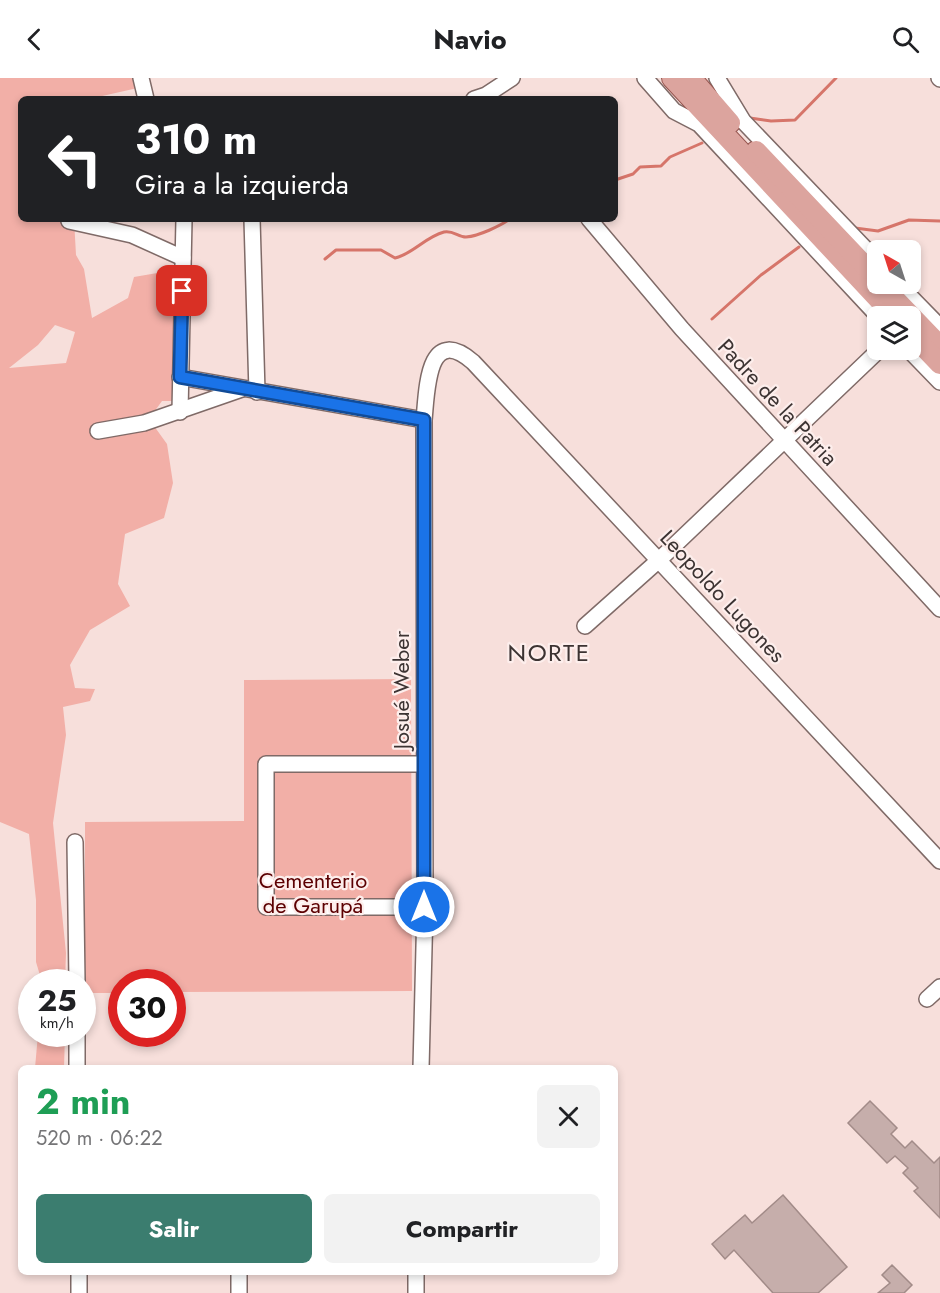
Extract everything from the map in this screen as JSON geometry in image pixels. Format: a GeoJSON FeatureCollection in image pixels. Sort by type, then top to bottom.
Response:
{"type":"FeatureCollection","features":[{"type":"Feature","properties":{"kind":"main road"},"geometry":{"type":"LineString","coordinates":[[672,78],[885,306]]}},
{"type":"Feature","properties":{"kind":"main road"},"geometry":{"type":"LineString","coordinates":[[690,78],[752,148],[867,268]]}},
{"type":"Feature","properties":{"kind":"main road"},"geometry":{"type":"LineString","coordinates":[[891,294],[940,346]]}},
{"type":"Feature","properties":{"kind":"main road"},"geometry":{"type":"LineString","coordinates":[[921,344],[940,364]]}},
{"type":"Feature","properties":{"kind":"street"},"geometry":{"type":"LineString","coordinates":[[141,78],[145,96]]}},
{"type":"Feature","properties":{"kind":"street"},"geometry":{"type":"LineString","coordinates":[[483,96],[512,78]]}},
{"type":"Feature","properties":{"kind":"street"},"geometry":{"type":"LineString","coordinates":[[645,78],[674,111],[699,124],[869,306]]}},
{"type":"Feature","properties":{"kind":"street"},"geometry":{"type":"LineString","coordinates":[[717,78],[743,121],[867,251]]}},
{"type":"Feature","properties":{"kind":"street"},"geometry":{"type":"LineString","coordinates":[[74,222],[132,235],[183,258]]}},
{"type":"Feature","properties":{"kind":"street"},"geometry":{"type":"LineString","coordinates":[[180,412],[184,222]]}},
{"type":"Feature","properties":{"kind":"street"},"geometry":{"type":"LineString","coordinates":[[250,391],[252,222]]}},
{"type":"Feature","properties":{"kind":"street","name":"Padre de la Patria"},"geometry":{"type":"LineString","coordinates":[[592,222],[682,329],[940,609]]}},
{"type":"Feature","properties":{"kind":"street"},"geometry":{"type":"LineString","coordinates":[[908,294],[940,327]]}},
{"type":"Feature","properties":{"kind":"street","name":"Josué Weber"},"geometry":{"type":"LineString","coordinates":[[421,1065],[424,907],[424,420],[428,372],[438,354],[450,349],[459,350],[473,362]]}},
{"type":"Feature","properties":{"kind":"street"},"geometry":{"type":"LineString","coordinates":[[585,626],[659,560],[782,439],[868,360]]}},
{"type":"Feature","properties":{"kind":"street"},"geometry":{"type":"LineString","coordinates":[[919,360],[940,382]]}},
{"type":"Feature","properties":{"kind":"street","name":"Leopoldo Lugones"},"geometry":{"type":"LineString","coordinates":[[473,362],[940,861]]}},
{"type":"Feature","properties":{"kind":"street"},"geometry":{"type":"LineString","coordinates":[[180,377],[424,420]]}},
{"type":"Feature","properties":{"kind":"street"},"geometry":{"type":"LineString","coordinates":[[98,431],[144,423],[250,391]]}},
{"type":"Feature","properties":{"kind":"street"},"geometry":{"type":"LineString","coordinates":[[424,764],[266,764],[266,908],[424,907]]}},
{"type":"Feature","properties":{"kind":"street"},"geometry":{"type":"LineString","coordinates":[[75,842],[76,969]]}},
{"type":"Feature","properties":{"kind":"street"},"geometry":{"type":"LineString","coordinates":[[927,999],[940,987]]}},
{"type":"Feature","properties":{"kind":"street"},"geometry":{"type":"LineString","coordinates":[[77,1047],[77,1065]]}},
{"type":"Feature","properties":{"kind":"street"},"geometry":{"type":"LineString","coordinates":[[79,1275],[79,1293]]}},
{"type":"Feature","properties":{"kind":"street"},"geometry":{"type":"LineString","coordinates":[[239,1275],[239,1293]]}},
{"type":"Feature","properties":{"kind":"street"},"geometry":{"type":"LineString","coordinates":[[416,1275],[416,1293]]}},
{"type":"Feature","properties":{"kind":"green space"},"geometry":{"type":"Polygon","coordinates":[[[0,78],[148,78],[142,87],[102,96],[18,96],[18,222],[74,222],[76,255],[84,269],[92,318],[128,298],[134,277],[163,272],[178,294],[179,356],[190,371],[182,401],[162,401],[149,419],[167,444],[173,483],[164,518],[125,534],[118,584],[130,606],[90,630],[70,665],[75,688],[95,689],[90,701],[63,707],[66,735],[53,823],[66,953],[65,969],[38,969],[36,962],[36,900],[29,834],[0,822],[0,78]],[[55,325],[38,345],[9,368],[66,363],[75,332],[55,325]]]}},
{"type":"Feature","properties":{"kind":"green space","name":"Cementerio de Garupá"},"geometry":{"type":"Polygon","coordinates":[[[411,679],[412,991],[186,992],[186,969],[108,969],[108,993],[96,993],[96,969],[85,969],[85,822],[244,821],[244,680],[411,679]]]}},
{"type":"Feature","properties":{"kind":"green space"},"geometry":{"type":"Polygon","coordinates":[[[37,1047],[65,1047],[64,1065],[35,1065],[37,1047]]]}},
{"type":"Feature","properties":{"kind":"building"},"geometry":{"type":"Polygon","coordinates":[[[870,1101],[897,1128],[891,1134],[905,1148],[912,1141],[934,1163],[940,1157],[940,1218],[914,1191],[918,1188],[903,1173],[908,1168],[895,1156],[887,1163],[848,1123],[870,1101]]]}},
{"type":"Feature","properties":{"kind":"building"},"geometry":{"type":"Polygon","coordinates":[[[783,1195],[847,1267],[818,1293],[773,1293],[734,1250],[725,1259],[712,1244],[745,1215],[752,1223],[783,1195]]]}},
{"type":"Feature","properties":{"kind":"building"},"geometry":{"type":"Polygon","coordinates":[[[892,1265],[912,1285],[904,1293],[878,1293],[890,1283],[882,1275],[892,1265]]]}},
{"type":"Feature","properties":{"kind":"waterway"},"geometry":{"type":"LineString","coordinates":[[750,118],[771,121],[795,120],[836,78]]}},
{"type":"Feature","properties":{"kind":"waterway"},"geometry":{"type":"LineString","coordinates":[[618,179],[633,174],[640,167],[661,166],[670,157],[702,143]]}},
{"type":"Feature","properties":{"kind":"waterway"},"geometry":{"type":"LineString","coordinates":[[855,228],[878,231],[909,220],[940,221]]}},
{"type":"Feature","properties":{"kind":"waterway"},"geometry":{"type":"LineString","coordinates":[[325,259],[336,250],[381,250],[395,258],[408,253],[437,234],[450,232],[466,237],[506,222]]}},
{"type":"Feature","properties":{"kind":"waterway"},"geometry":{"type":"LineString","coordinates":[[712,319],[761,275],[799,247]]}},
{"type":"Feature","properties":{"kind":"district","name":"NORTE"},"geometry":{"type":"Point","coordinates":[549,653]}},
{"type":"Feature","properties":{"kind":"route"},"geometry":{"type":"LineString","coordinates":[[182,291],[180,377],[242,390],[424,420],[424,907]]}}]}
